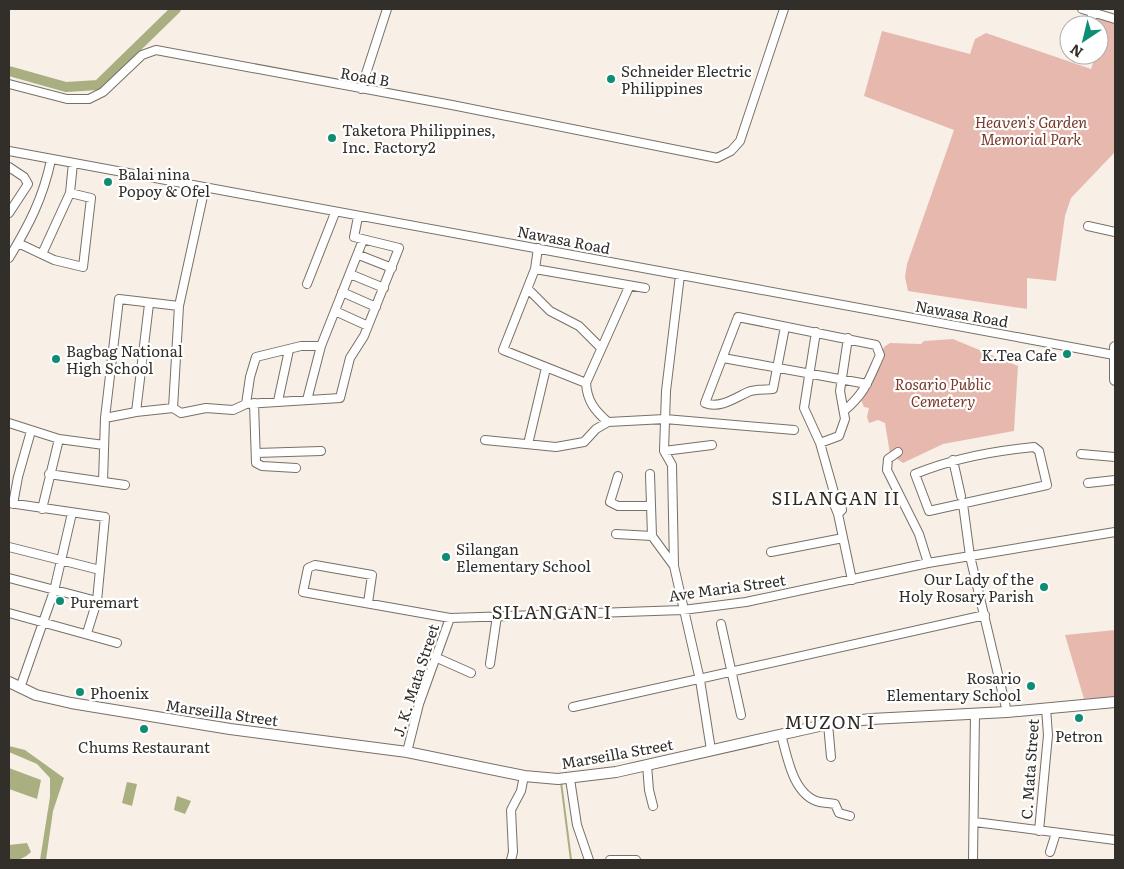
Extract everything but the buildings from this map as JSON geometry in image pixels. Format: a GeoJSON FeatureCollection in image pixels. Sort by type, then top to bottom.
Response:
{"type":"FeatureCollection","features":[{"type":"Feature","properties":{"kind":"main road"},"geometry":{"type":"LineString","coordinates":[[1115,351],[1115,373]]}},
{"type":"Feature","properties":{"kind":"main road","name":"Marseilla Street"},"geometry":{"type":"LineString","coordinates":[[9,682],[54,700],[168,720],[407,752],[524,776],[570,779],[647,765],[828,724],[871,719],[1006,712],[1115,702]]}},
{"type":"Feature","properties":{"kind":"street"},"geometry":{"type":"LineString","coordinates":[[360,89],[387,9]]}},
{"type":"Feature","properties":{"kind":"street","name":"Road B"},"geometry":{"type":"LineString","coordinates":[[9,84],[66,98],[89,98],[103,92],[142,55],[156,50],[452,105],[717,158],[731,151],[740,141],[784,9]]}},
{"type":"Feature","properties":{"kind":"street"},"geometry":{"type":"LineString","coordinates":[[1082,9],[1115,20]]}},
{"type":"Feature","properties":{"kind":"street","name":"Nawasa Road"},"geometry":{"type":"LineString","coordinates":[[9,151],[205,186],[335,213],[1115,351]]}},
{"type":"Feature","properties":{"kind":"street"},"geometry":{"type":"LineString","coordinates":[[9,258],[42,195],[51,160]]}},
{"type":"Feature","properties":{"kind":"street"},"geometry":{"type":"LineString","coordinates":[[42,254],[70,193],[73,163]]}},
{"type":"Feature","properties":{"kind":"street"},"geometry":{"type":"LineString","coordinates":[[9,167],[26,179],[28,184],[9,214]]}},
{"type":"Feature","properties":{"kind":"street"},"geometry":{"type":"LineString","coordinates":[[173,408],[180,306],[205,186]]}},
{"type":"Feature","properties":{"kind":"street"},"geometry":{"type":"LineString","coordinates":[[25,190],[42,195]]}},
{"type":"Feature","properties":{"kind":"street"},"geometry":{"type":"LineString","coordinates":[[18,243],[54,260],[83,267],[91,198],[70,193]]}},
{"type":"Feature","properties":{"kind":"street"},"geometry":{"type":"LineString","coordinates":[[9,195],[17,201]]}},
{"type":"Feature","properties":{"kind":"street"},"geometry":{"type":"LineString","coordinates":[[307,284],[335,213]]}},
{"type":"Feature","properties":{"kind":"street"},"geometry":{"type":"LineString","coordinates":[[106,418],[136,412],[173,408],[181,413],[206,408],[230,411],[250,404],[340,398],[350,358],[368,326],[400,248],[354,237],[358,217]]}},
{"type":"Feature","properties":{"kind":"street"},"geometry":{"type":"LineString","coordinates":[[1088,226],[1115,232]]}},
{"type":"Feature","properties":{"kind":"street"},"geometry":{"type":"LineString","coordinates":[[307,400],[321,346],[359,255],[363,240]]}},
{"type":"Feature","properties":{"kind":"street"},"geometry":{"type":"LineString","coordinates":[[538,248],[535,269],[528,289],[502,348],[506,353],[586,383]]}},
{"type":"Feature","properties":{"kind":"street"},"geometry":{"type":"LineString","coordinates":[[359,255],[392,268]]}},
{"type":"Feature","properties":{"kind":"street"},"geometry":{"type":"LineString","coordinates":[[535,269],[629,287],[645,288]]}},
{"type":"Feature","properties":{"kind":"street"},"geometry":{"type":"LineString","coordinates":[[350,274],[384,288]]}},
{"type":"Feature","properties":{"kind":"street"},"geometry":{"type":"LineString","coordinates":[[680,275],[666,390],[664,451],[672,465],[674,566],[700,680],[711,750]]}},
{"type":"Feature","properties":{"kind":"street"},"geometry":{"type":"LineString","coordinates":[[608,422],[594,410],[587,393],[586,383],[629,287]]}},
{"type":"Feature","properties":{"kind":"street"},"geometry":{"type":"LineString","coordinates":[[528,289],[550,311],[579,326],[601,348]]}},
{"type":"Feature","properties":{"kind":"street"},"geometry":{"type":"LineString","coordinates":[[342,292],[376,307]]}},
{"type":"Feature","properties":{"kind":"street"},"geometry":{"type":"LineString","coordinates":[[102,482],[106,418],[119,299],[149,304],[180,306]]}},
{"type":"Feature","properties":{"kind":"street"},"geometry":{"type":"LineString","coordinates":[[136,412],[149,304]]}},
{"type":"Feature","properties":{"kind":"street"},"geometry":{"type":"LineString","coordinates":[[335,311],[368,326]]}},
{"type":"Feature","properties":{"kind":"street"},"geometry":{"type":"LineString","coordinates":[[785,327],[773,389],[749,392],[732,401],[709,405],[705,403],[738,317],[876,345],[880,354],[867,384],[860,398],[845,410]]}},
{"type":"Feature","properties":{"kind":"street"},"geometry":{"type":"LineString","coordinates":[[816,332],[804,408],[820,443],[835,496],[832,499],[833,505],[838,514],[852,580]]}},
{"type":"Feature","properties":{"kind":"street"},"geometry":{"type":"LineString","coordinates":[[820,443],[839,436],[844,419],[845,410],[840,402],[848,338]]}},
{"type":"Feature","properties":{"kind":"street"},"geometry":{"type":"LineString","coordinates":[[296,468],[258,465],[250,404],[250,377],[256,357],[301,346],[321,346]]}},
{"type":"Feature","properties":{"kind":"street"},"geometry":{"type":"LineString","coordinates":[[278,402],[289,350]]}},
{"type":"Feature","properties":{"kind":"street"},"geometry":{"type":"LineString","coordinates":[[723,358],[867,384]]}},
{"type":"Feature","properties":{"kind":"street"},"geometry":{"type":"LineString","coordinates":[[528,444],[546,368]]}},
{"type":"Feature","properties":{"kind":"street"},"geometry":{"type":"LineString","coordinates":[[485,440],[556,447],[584,442],[596,429],[608,422],[665,420],[794,430]]}},
{"type":"Feature","properties":{"kind":"street"},"geometry":{"type":"LineString","coordinates":[[9,423],[59,439],[104,445]]}},
{"type":"Feature","properties":{"kind":"street"},"geometry":{"type":"LineString","coordinates":[[31,430],[11,503],[104,517],[97,601],[87,633]]}},
{"type":"Feature","properties":{"kind":"street"},"geometry":{"type":"LineString","coordinates":[[42,509],[59,439]]}},
{"type":"Feature","properties":{"kind":"street"},"geometry":{"type":"LineString","coordinates":[[664,451],[712,445]]}},
{"type":"Feature","properties":{"kind":"street"},"geometry":{"type":"LineString","coordinates":[[1034,447],[1039,451],[1048,484],[962,500],[929,511],[915,474],[953,460],[982,453],[1034,447]]}},
{"type":"Feature","properties":{"kind":"street"},"geometry":{"type":"LineString","coordinates":[[256,453],[321,451]]}},
{"type":"Feature","properties":{"kind":"street"},"geometry":{"type":"LineString","coordinates":[[898,452],[888,459],[887,470],[919,534],[928,564]]}},
{"type":"Feature","properties":{"kind":"street"},"geometry":{"type":"LineString","coordinates":[[1081,454],[1115,457]]}},
{"type":"Feature","properties":{"kind":"street"},"geometry":{"type":"LineString","coordinates":[[953,460],[962,500],[970,556],[1006,712]]}},
{"type":"Feature","properties":{"kind":"street"},"geometry":{"type":"LineString","coordinates":[[49,474],[124,485]]}},
{"type":"Feature","properties":{"kind":"street"},"geometry":{"type":"LineString","coordinates":[[650,474],[652,536],[674,566]]}},
{"type":"Feature","properties":{"kind":"street"},"geometry":{"type":"LineString","coordinates":[[618,476],[610,502],[618,506],[651,506]]}},
{"type":"Feature","properties":{"kind":"street"},"geometry":{"type":"LineString","coordinates":[[1088,483],[1115,480]]}},
{"type":"Feature","properties":{"kind":"street"},"geometry":{"type":"LineString","coordinates":[[20,688],[54,590],[72,513]]}},
{"type":"Feature","properties":{"kind":"street","name":"Ave Maria Street"},"geometry":{"type":"LineString","coordinates":[[368,602],[372,575],[315,566],[308,568],[304,592],[450,618],[683,610],[746,602],[970,556],[1115,532]]}},
{"type":"Feature","properties":{"kind":"street"},"geometry":{"type":"LineString","coordinates":[[616,534],[652,536]]}},
{"type":"Feature","properties":{"kind":"street"},"geometry":{"type":"LineString","coordinates":[[771,552],[843,538]]}},
{"type":"Feature","properties":{"kind":"street"},"geometry":{"type":"LineString","coordinates":[[9,547],[100,570]]}},
{"type":"Feature","properties":{"kind":"street"},"geometry":{"type":"LineString","coordinates":[[9,578],[97,601]]}},
{"type":"Feature","properties":{"kind":"street"},"geometry":{"type":"LineString","coordinates":[[9,613],[87,633],[117,643]]}},
{"type":"Feature","properties":{"kind":"street"},"geometry":{"type":"LineString","coordinates":[[573,707],[985,615]]}},
{"type":"Feature","properties":{"kind":"street"},"geometry":{"type":"LineString","coordinates":[[490,664],[497,616]]}},
{"type":"Feature","properties":{"kind":"street","name":"J. K. Mata Street"},"geometry":{"type":"LineString","coordinates":[[407,752],[435,658],[450,618]]}},
{"type":"Feature","properties":{"kind":"street"},"geometry":{"type":"LineString","coordinates":[[721,624],[741,714]]}},
{"type":"Feature","properties":{"kind":"street"},"geometry":{"type":"LineString","coordinates":[[435,658],[471,673]]}},
{"type":"Feature","properties":{"kind":"street","name":"C. Mata Street"},"geometry":{"type":"LineString","coordinates":[[1039,831],[1048,735],[1046,708]]}},
{"type":"Feature","properties":{"kind":"street"},"geometry":{"type":"LineString","coordinates":[[974,860],[976,714]]}},
{"type":"Feature","properties":{"kind":"street"},"geometry":{"type":"LineString","coordinates":[[828,724],[832,758]]}},
{"type":"Feature","properties":{"kind":"street"},"geometry":{"type":"LineString","coordinates":[[781,734],[790,767],[800,788],[818,802],[835,804],[839,814],[850,816]]}},
{"type":"Feature","properties":{"kind":"street"},"geometry":{"type":"LineString","coordinates":[[647,765],[649,790],[654,806]]}},
{"type":"Feature","properties":{"kind":"street"},"geometry":{"type":"LineString","coordinates":[[511,860],[513,852],[512,810],[521,791],[524,776]]}},
{"type":"Feature","properties":{"kind":"street"},"geometry":{"type":"LineString","coordinates":[[570,779],[577,825],[589,860]]}},
{"type":"Feature","properties":{"kind":"street"},"geometry":{"type":"LineString","coordinates":[[975,822],[1115,840]]}},
{"type":"Feature","properties":{"kind":"street"},"geometry":{"type":"LineString","coordinates":[[1050,852],[1056,833]]}},
{"type":"Feature","properties":{"kind":"street"},"geometry":{"type":"LineString","coordinates":[[610,860],[636,860]]}},
{"type":"Feature","properties":{"kind":"green space","name":"Heaven's Garden Memorial Park"},"geometry":{"type":"Polygon","coordinates":[[[1109,20],[1115,22],[1115,152],[1071,198],[1065,216],[1056,281],[1027,278],[1027,309],[908,291],[905,277],[907,264],[954,130],[864,96],[882,31],[970,54],[975,39],[986,33],[1059,58],[1059,65],[1079,65],[1091,69],[1092,65],[1109,65],[1109,20]]]}},
{"type":"Feature","properties":{"kind":"green space","name":"Rosario Public Cemetery"},"geometry":{"type":"Polygon","coordinates":[[[953,339],[1018,366],[1014,431],[943,444],[903,463],[890,454],[885,423],[878,420],[869,423],[867,417],[869,408],[864,407],[861,400],[884,347],[890,343],[921,344],[924,341],[953,339]]]}},
{"type":"Feature","properties":{"kind":"green space"},"geometry":{"type":"Polygon","coordinates":[[[1115,630],[1115,697],[1084,699],[1065,635],[1115,630]]]}},
{"type":"Feature","properties":{"kind":"shaded area"},"geometry":{"type":"Polygon","coordinates":[[[9,746],[25,750],[64,778],[53,811],[46,860],[40,860],[50,797],[50,778],[37,764],[9,752],[9,746]]]}},
{"type":"Feature","properties":{"kind":"shaded area"},"geometry":{"type":"Polygon","coordinates":[[[9,768],[41,780],[37,799],[9,789],[9,768]]]}},
{"type":"Feature","properties":{"kind":"shaded area"},"geometry":{"type":"Polygon","coordinates":[[[127,782],[137,784],[132,806],[122,803],[127,782]]]}},
{"type":"Feature","properties":{"kind":"shaded area"},"geometry":{"type":"Polygon","coordinates":[[[177,796],[191,801],[185,814],[174,810],[177,796]]]}},
{"type":"Feature","properties":{"kind":"shaded area"},"geometry":{"type":"Polygon","coordinates":[[[27,843],[31,852],[21,859],[9,860],[9,845],[27,843]]]}},
{"type":"Feature","properties":{"kind":"waterway"},"geometry":{"type":"LineString","coordinates":[[9,71],[66,87],[98,85],[176,9]]}},
{"type":"Feature","properties":{"kind":"waterway"},"geometry":{"type":"LineString","coordinates":[[561,782],[571,860]]}},
{"type":"Feature","properties":{"kind":"place","name":"Schneider Electric Philippines"},"geometry":{"type":"Point","coordinates":[611,79]}},
{"type":"Feature","properties":{"kind":"place","name":"Taketora Philippines, Inc. Factory2"},"geometry":{"type":"Point","coordinates":[332,138]}},
{"type":"Feature","properties":{"kind":"place","name":"Balai nina Popoy & Ofel"},"geometry":{"type":"Point","coordinates":[108,182]}},
{"type":"Feature","properties":{"kind":"place","name":"K.Tea Cafe"},"geometry":{"type":"Point","coordinates":[1067,354]}},
{"type":"Feature","properties":{"kind":"place","name":"Bagbag National High School"},"geometry":{"type":"Point","coordinates":[56,359]}},
{"type":"Feature","properties":{"kind":"place","name":"Silangan Elementary School"},"geometry":{"type":"Point","coordinates":[446,557]}},
{"type":"Feature","properties":{"kind":"place","name":"Our Lady of the Holy Rosary Parish"},"geometry":{"type":"Point","coordinates":[1044,587]}},
{"type":"Feature","properties":{"kind":"place","name":"Puremart"},"geometry":{"type":"Point","coordinates":[60,601]}},
{"type":"Feature","properties":{"kind":"place","name":"Rosario Elementary School"},"geometry":{"type":"Point","coordinates":[1031,686]}},
{"type":"Feature","properties":{"kind":"place","name":"Phoenix"},"geometry":{"type":"Point","coordinates":[80,692]}},
{"type":"Feature","properties":{"kind":"place","name":"Petron"},"geometry":{"type":"Point","coordinates":[1079,718]}},
{"type":"Feature","properties":{"kind":"place","name":"Chums Restaurant"},"geometry":{"type":"Point","coordinates":[144,729]}},
{"type":"Feature","properties":{"kind":"district","name":"SILANGAN II"},"geometry":{"type":"Point","coordinates":[836,497]}},
{"type":"Feature","properties":{"kind":"district","name":"SILANGAN I"},"geometry":{"type":"Point","coordinates":[552,611]}},
{"type":"Feature","properties":{"kind":"district","name":"MUZON I"},"geometry":{"type":"Point","coordinates":[830,721]}}]}
